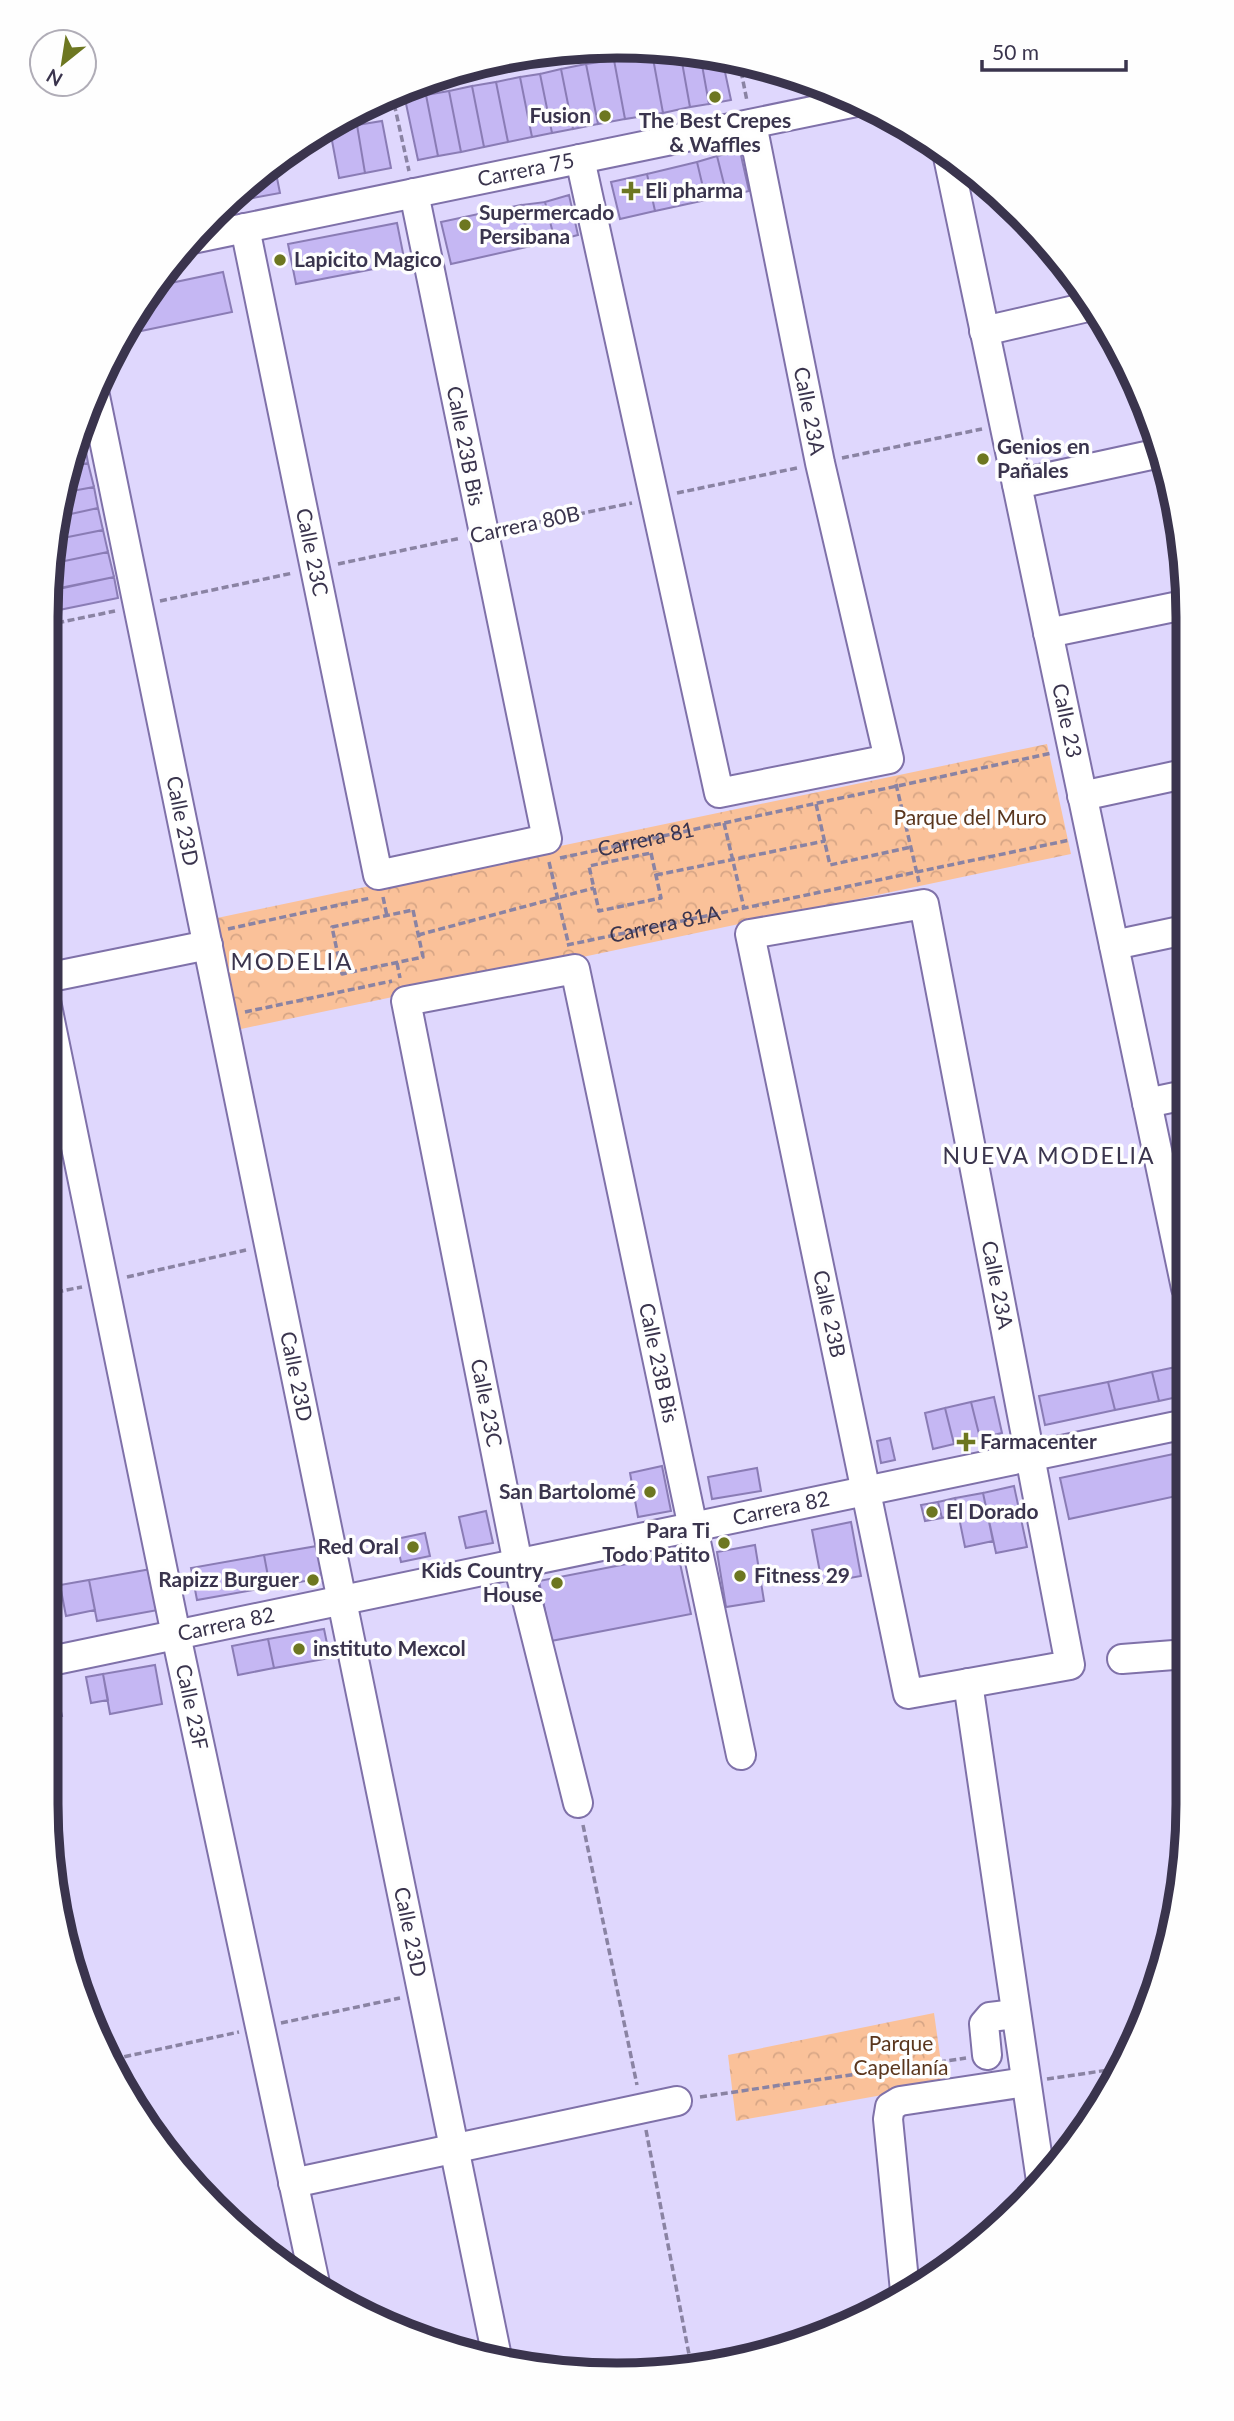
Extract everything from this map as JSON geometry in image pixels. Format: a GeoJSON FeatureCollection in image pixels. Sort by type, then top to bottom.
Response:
{"type":"FeatureCollection","features":[{"type":"Feature","properties":{"kind":"street","name":"Carrera 75"},"geometry":{"type":"LineString","coordinates":[[209,235],[842,105]]}},
{"type":"Feature","properties":{"kind":"street","name":"Calle 23A"},"geometry":{"type":"LineString","coordinates":[[752,124],[820,463],[889,759]]}},
{"type":"Feature","properties":{"kind":"street"},"geometry":{"type":"LineString","coordinates":[[580,159],[719,793],[889,759]]}},
{"type":"Feature","properties":{"kind":"street","name":"Calle 23"},"geometry":{"type":"LineString","coordinates":[[950,168],[1176,1233]]}},
{"type":"Feature","properties":{"kind":"street","name":"Calle 23B Bis"},"geometry":{"type":"LineString","coordinates":[[414,193],[544,854]]}},
{"type":"Feature","properties":{"kind":"street","name":"Calle 23C"},"geometry":{"type":"LineString","coordinates":[[245,228],[386,888]]}},
{"type":"Feature","properties":{"kind":"street"},"geometry":{"type":"LineString","coordinates":[[984,331],[1083,308]]}},
{"type":"Feature","properties":{"kind":"street","name":"Calle 23D"},"geometry":{"type":"LineString","coordinates":[[98,409],[342,1600],[408,1867],[454,2149],[495,2350]]}},
{"type":"Feature","properties":{"kind":"street"},"geometry":{"type":"LineString","coordinates":[[1017,484],[1152,455]]}},
{"type":"Feature","properties":{"kind":"street"},"geometry":{"type":"LineString","coordinates":[[1048,633],[1176,607]]}},
{"type":"Feature","properties":{"kind":"street"},"geometry":{"type":"LineString","coordinates":[[1082,796],[1176,776]]}},
{"type":"Feature","properties":{"kind":"street"},"geometry":{"type":"LineString","coordinates":[[386,888],[544,854]]}},
{"type":"Feature","properties":{"kind":"street","name":"Calle 23A"},"geometry":{"type":"LineString","coordinates":[[924,904],[1070,1665],[968,1684]]}},
{"type":"Feature","properties":{"kind":"street","name":"Carrera 81A"},"geometry":{"type":"LineString","coordinates":[[747,921],[924,904]]}},
{"type":"Feature","properties":{"kind":"street","name":"Calle 23B"},"geometry":{"type":"LineString","coordinates":[[747,921],[908,1694],[968,1684]]}},
{"type":"Feature","properties":{"kind":"street"},"geometry":{"type":"LineString","coordinates":[[1114,945],[1176,932]]}},
{"type":"Feature","properties":{"kind":"street"},"geometry":{"type":"LineString","coordinates":[[58,975],[207,940]]}},
{"type":"Feature","properties":{"kind":"street","name":"Calle 23B Bis"},"geometry":{"type":"LineString","coordinates":[[572,957],[741,1755]]}},
{"type":"Feature","properties":{"kind":"street"},"geometry":{"type":"LineString","coordinates":[[403,990],[572,957]]}},
{"type":"Feature","properties":{"kind":"street","name":"Calle 23C"},"geometry":{"type":"LineString","coordinates":[[403,990],[518,1564],[578,1803]]}},
{"type":"Feature","properties":{"kind":"street","name":"Calle 23F"},"geometry":{"type":"LineString","coordinates":[[58,1058],[176,1635],[313,2273]]}},
{"type":"Feature","properties":{"kind":"street"},"geometry":{"type":"LineString","coordinates":[[1147,1103],[1176,1097]]}},
{"type":"Feature","properties":{"kind":"street","name":"Carrera 82"},"geometry":{"type":"LineString","coordinates":[[58,1660],[1176,1426]]}},
{"type":"Feature","properties":{"kind":"street"},"geometry":{"type":"LineString","coordinates":[[1122,1659],[1176,1655]]}},
{"type":"Feature","properties":{"kind":"street"},"geometry":{"type":"LineString","coordinates":[[968,1684],[1003,1873],[1015,2014],[1039,2170]]}},
{"type":"Feature","properties":{"kind":"street"},"geometry":{"type":"LineString","coordinates":[[987,2055],[984,2024],[990,2017],[1015,2014]]}},
{"type":"Feature","properties":{"kind":"street"},"geometry":{"type":"LineString","coordinates":[[904,2284],[888,2119],[890,2108],[900,2101],[1026,2082]]}},
{"type":"Feature","properties":{"kind":"street"},"geometry":{"type":"LineString","coordinates":[[293,2183],[677,2101]]}},
{"type":"Feature","properties":{"kind":"path"},"geometry":{"type":"LineString","coordinates":[[741,72],[752,124]]}},
{"type":"Feature","properties":{"kind":"path"},"geometry":{"type":"LineString","coordinates":[[394,104],[414,193]]}},
{"type":"Feature","properties":{"kind":"path","name":"Carrera 80B"},"geometry":{"type":"LineString","coordinates":[[58,623],[1004,425]]}},
{"type":"Feature","properties":{"kind":"path","name":"Carrera 81"},"geometry":{"type":"LineString","coordinates":[[544,854],[724,823],[1072,748]]}},
{"type":"Feature","properties":{"kind":"path"},"geometry":{"type":"LineString","coordinates":[[889,759],[924,904]]}},
{"type":"Feature","properties":{"kind":"path"},"geometry":{"type":"LineString","coordinates":[[719,793],[747,921]]}},
{"type":"Feature","properties":{"kind":"path"},"geometry":{"type":"LineString","coordinates":[[816,803],[830,865],[911,847]]}},
{"type":"Feature","properties":{"kind":"path","name":"Carrera 81A"},"geometry":{"type":"LineString","coordinates":[[556,947],[572,957],[747,921],[916,872],[1091,836]]}},
{"type":"Feature","properties":{"kind":"path"},"geometry":{"type":"LineString","coordinates":[[656,875],[825,841]]}},
{"type":"Feature","properties":{"kind":"path"},"geometry":{"type":"LineString","coordinates":[[651,853],[656,875],[661,898],[599,911],[589,866],[651,853]]}},
{"type":"Feature","properties":{"kind":"path"},"geometry":{"type":"LineString","coordinates":[[544,854],[572,957]]}},
{"type":"Feature","properties":{"kind":"path"},"geometry":{"type":"LineString","coordinates":[[207,940],[386,888],[387,916]]}},
{"type":"Feature","properties":{"kind":"path"},"geometry":{"type":"LineString","coordinates":[[418,934],[594,888]]}},
{"type":"Feature","properties":{"kind":"path"},"geometry":{"type":"LineString","coordinates":[[413,910],[418,934],[423,957],[342,974],[332,927],[413,910]]}},
{"type":"Feature","properties":{"kind":"path"},"geometry":{"type":"LineString","coordinates":[[222,1016],[403,990]]}},
{"type":"Feature","properties":{"kind":"path"},"geometry":{"type":"LineString","coordinates":[[58,1292],[269,1245]]}},
{"type":"Feature","properties":{"kind":"path"},"geometry":{"type":"LineString","coordinates":[[677,2101],[987,2055]]}},
{"type":"Feature","properties":{"kind":"path"},"geometry":{"type":"LineString","coordinates":[[1026,2082],[1109,2070]]}},
{"type":"Feature","properties":{"kind":"green space","name":"Parque del Muro"},"geometry":{"type":"Polygon","coordinates":[[[1047,744],[1071,854],[241,1029],[217,918],[1047,744]]]}},
{"type":"Feature","properties":{"kind":"green space","name":"Parque Capellanía"},"geometry":{"type":"Polygon","coordinates":[[[934,2013],[944,2084],[736,2121],[728,2055],[934,2013]]]}},
{"type":"Feature","properties":{"kind":"building"},"geometry":{"type":"Polygon","coordinates":[[[653,59],[682,62],[690,107],[663,113],[653,59]]]}},
{"type":"Feature","properties":{"kind":"building"},"geometry":{"type":"Polygon","coordinates":[[[653,59],[663,113],[625,119],[614,60],[653,59]]]}},
{"type":"Feature","properties":{"kind":"building"},"geometry":{"type":"Polygon","coordinates":[[[614,60],[625,119],[598,124],[586,64],[614,60]]]}},
{"type":"Feature","properties":{"kind":"building"},"geometry":{"type":"Polygon","coordinates":[[[682,62],[702,65],[709,104],[690,107],[682,62]]]}},
{"type":"Feature","properties":{"kind":"building"},"geometry":{"type":"Polygon","coordinates":[[[586,64],[598,124],[573,129],[561,69],[586,64]]]}},
{"type":"Feature","properties":{"kind":"building"},"geometry":{"type":"Polygon","coordinates":[[[702,65],[724,68],[731,100],[709,104],[702,65]]]}},
{"type":"Feature","properties":{"kind":"building"},"geometry":{"type":"Polygon","coordinates":[[[561,69],[573,129],[552,133],[540,74],[561,69]]]}},
{"type":"Feature","properties":{"kind":"building"},"geometry":{"type":"Polygon","coordinates":[[[540,74],[552,133],[532,137],[520,77],[540,74]]]}},
{"type":"Feature","properties":{"kind":"building"},"geometry":{"type":"Polygon","coordinates":[[[520,77],[532,137],[508,142],[496,82],[520,77]]]}},
{"type":"Feature","properties":{"kind":"building"},"geometry":{"type":"Polygon","coordinates":[[[496,82],[508,142],[484,147],[472,86],[496,82]]]}},
{"type":"Feature","properties":{"kind":"building"},"geometry":{"type":"Polygon","coordinates":[[[472,86],[484,147],[461,152],[449,91],[472,86]]]}},
{"type":"Feature","properties":{"kind":"building"},"geometry":{"type":"Polygon","coordinates":[[[449,91],[461,152],[438,156],[426,95],[449,91]]]}},
{"type":"Feature","properties":{"kind":"building"},"geometry":{"type":"Polygon","coordinates":[[[426,95],[438,156],[418,160],[406,99],[426,95]]]}},
{"type":"Feature","properties":{"kind":"building"},"geometry":{"type":"Polygon","coordinates":[[[382,121],[391,168],[365,173],[357,125],[382,121]]]}},
{"type":"Feature","properties":{"kind":"building"},"geometry":{"type":"Polygon","coordinates":[[[357,125],[365,173],[339,178],[331,137],[357,125]]]}},
{"type":"Feature","properties":{"kind":"building"},"geometry":{"type":"Polygon","coordinates":[[[740,151],[749,191],[727,196],[717,156],[740,151]]]}},
{"type":"Feature","properties":{"kind":"building"},"geometry":{"type":"Polygon","coordinates":[[[717,156],[727,196],[706,200],[697,162],[717,156]]]}},
{"type":"Feature","properties":{"kind":"building"},"geometry":{"type":"Polygon","coordinates":[[[697,162],[706,200],[655,211],[647,174],[697,162]]]}},
{"type":"Feature","properties":{"kind":"building"},"geometry":{"type":"Polygon","coordinates":[[[276,174],[280,193],[253,198],[252,194],[276,174]]]}},
{"type":"Feature","properties":{"kind":"building"},"geometry":{"type":"Polygon","coordinates":[[[647,174],[655,211],[620,219],[611,182],[647,174]]]}},
{"type":"Feature","properties":{"kind":"building"},"geometry":{"type":"Polygon","coordinates":[[[569,195],[578,235],[555,241],[545,202],[569,195]]]}},
{"type":"Feature","properties":{"kind":"building"},"geometry":{"type":"Polygon","coordinates":[[[545,202],[555,241],[531,246],[521,205],[545,202]]]}},
{"type":"Feature","properties":{"kind":"building"},"geometry":{"type":"Polygon","coordinates":[[[521,205],[531,246],[451,264],[441,222],[521,205]]]}},
{"type":"Feature","properties":{"kind":"building"},"geometry":{"type":"Polygon","coordinates":[[[397,223],[405,263],[296,284],[288,244],[397,223]]]}},
{"type":"Feature","properties":{"kind":"building"},"geometry":{"type":"Polygon","coordinates":[[[223,272],[232,312],[136,332],[168,284],[223,272]]]}},
{"type":"Feature","properties":{"kind":"building"},"geometry":{"type":"Polygon","coordinates":[[[85,445],[88,463],[79,465],[85,445]]]}},
{"type":"Feature","properties":{"kind":"building"},"geometry":{"type":"Polygon","coordinates":[[[88,463],[94,487],[72,491],[77,472],[79,465],[88,463]]]}},
{"type":"Feature","properties":{"kind":"building"},"geometry":{"type":"Polygon","coordinates":[[[94,487],[98,508],[67,515],[72,491],[94,487]]]}},
{"type":"Feature","properties":{"kind":"building"},"geometry":{"type":"Polygon","coordinates":[[[98,508],[103,530],[64,538],[67,515],[98,508]]]}},
{"type":"Feature","properties":{"kind":"building"},"geometry":{"type":"Polygon","coordinates":[[[103,530],[108,552],[61,562],[64,538],[103,530]]]}},
{"type":"Feature","properties":{"kind":"building"},"geometry":{"type":"Polygon","coordinates":[[[108,552],[114,577],[59,588],[61,562],[108,552]]]}},
{"type":"Feature","properties":{"kind":"building"},"geometry":{"type":"Polygon","coordinates":[[[114,577],[118,598],[59,610],[59,589],[114,577]]]}},
{"type":"Feature","properties":{"kind":"building"},"geometry":{"type":"Polygon","coordinates":[[[1176,1367],[1176,1397],[1159,1401],[1152,1372],[1176,1367]]]}},
{"type":"Feature","properties":{"kind":"building"},"geometry":{"type":"Polygon","coordinates":[[[1152,1372],[1159,1401],[1115,1410],[1108,1382],[1152,1372]]]}},
{"type":"Feature","properties":{"kind":"building"},"geometry":{"type":"Polygon","coordinates":[[[1108,1382],[1115,1410],[1045,1425],[1039,1396],[1108,1382]]]}},
{"type":"Feature","properties":{"kind":"building"},"geometry":{"type":"Polygon","coordinates":[[[994,1397],[1002,1433],[980,1438],[971,1402],[994,1397]]]}},
{"type":"Feature","properties":{"kind":"building"},"geometry":{"type":"Polygon","coordinates":[[[971,1402],[980,1438],[954,1444],[945,1408],[971,1402]]]}},
{"type":"Feature","properties":{"kind":"building"},"geometry":{"type":"Polygon","coordinates":[[[945,1408],[954,1444],[933,1449],[925,1413],[945,1408]]]}},
{"type":"Feature","properties":{"kind":"building"},"geometry":{"type":"Polygon","coordinates":[[[890,1438],[895,1460],[881,1463],[877,1441],[890,1438]]]}},
{"type":"Feature","properties":{"kind":"building"},"geometry":{"type":"Polygon","coordinates":[[[1176,1453],[1176,1496],[1069,1519],[1060,1478],[1176,1453]]]}},
{"type":"Feature","properties":{"kind":"building","name":"San Bartolomé"},"geometry":{"type":"Polygon","coordinates":[[[662,1466],[671,1511],[638,1517],[630,1473],[662,1466]]]}},
{"type":"Feature","properties":{"kind":"building"},"geometry":{"type":"Polygon","coordinates":[[[757,1468],[761,1491],[712,1499],[708,1477],[757,1468]]]}},
{"type":"Feature","properties":{"kind":"building"},"geometry":{"type":"Polygon","coordinates":[[[1014,1486],[1027,1547],[996,1553],[983,1493],[1014,1486]]]}},
{"type":"Feature","properties":{"kind":"building"},"geometry":{"type":"Polygon","coordinates":[[[983,1493],[993,1541],[965,1547],[955,1498],[983,1493]]]}},
{"type":"Feature","properties":{"kind":"building"},"geometry":{"type":"Polygon","coordinates":[[[955,1498],[958,1514],[942,1518],[938,1502],[955,1498]]]}},
{"type":"Feature","properties":{"kind":"building","name":"El Dorado"},"geometry":{"type":"Polygon","coordinates":[[[938,1502],[942,1518],[925,1521],[921,1505],[938,1502]]]}},
{"type":"Feature","properties":{"kind":"building"},"geometry":{"type":"Polygon","coordinates":[[[486,1511],[493,1543],[466,1548],[459,1517],[486,1511]]]}},
{"type":"Feature","properties":{"kind":"building"},"geometry":{"type":"Polygon","coordinates":[[[851,1522],[861,1576],[822,1583],[812,1530],[851,1522]]]}},
{"type":"Feature","properties":{"kind":"building","name":"Red Oral"},"geometry":{"type":"Polygon","coordinates":[[[425,1533],[430,1556],[401,1562],[396,1539],[425,1533]]]}},
{"type":"Feature","properties":{"kind":"building","name":"Fitness 29"},"geometry":{"type":"Polygon","coordinates":[[[755,1545],[764,1601],[726,1607],[717,1552],[755,1545]]]}},
{"type":"Feature","properties":{"kind":"building"},"geometry":{"type":"Polygon","coordinates":[[[317,1546],[323,1578],[270,1587],[264,1555],[317,1546]]]}},
{"type":"Feature","properties":{"kind":"building","name":"Kids Country House"},"geometry":{"type":"Polygon","coordinates":[[[678,1554],[691,1614],[551,1641],[539,1581],[678,1554]]]}},
{"type":"Feature","properties":{"kind":"building"},"geometry":{"type":"Polygon","coordinates":[[[264,1555],[270,1587],[197,1600],[191,1568],[264,1555]]]}},
{"type":"Feature","properties":{"kind":"building"},"geometry":{"type":"Polygon","coordinates":[[[151,1569],[158,1610],[97,1621],[89,1580],[151,1569]]]}},
{"type":"Feature","properties":{"kind":"building"},"geometry":{"type":"Polygon","coordinates":[[[89,1580],[95,1610],[66,1616],[60,1585],[89,1580]]]}},
{"type":"Feature","properties":{"kind":"building","name":"instituto Mexcol"},"geometry":{"type":"Polygon","coordinates":[[[324,1629],[330,1658],[274,1668],[268,1639],[324,1629]]]}},
{"type":"Feature","properties":{"kind":"building"},"geometry":{"type":"Polygon","coordinates":[[[268,1639],[274,1668],[238,1675],[232,1646],[268,1639]]]}},
{"type":"Feature","properties":{"kind":"building"},"geometry":{"type":"Polygon","coordinates":[[[155,1665],[162,1704],[110,1714],[103,1674],[155,1665]]]}},
{"type":"Feature","properties":{"kind":"building"},"geometry":{"type":"Polygon","coordinates":[[[103,1674],[108,1700],[91,1703],[86,1677],[103,1674]]]}},
{"type":"Feature","properties":{"kind":"building"},"geometry":{"type":"Polygon","coordinates":[[[58,1698],[62,1716],[58,1717],[58,1698]]]}},
{"type":"Feature","properties":{"kind":"place","name":"The Best Crepes & Waffles"},"geometry":{"type":"Point","coordinates":[715,97]}},
{"type":"Feature","properties":{"kind":"place","name":"Fusion"},"geometry":{"type":"Point","coordinates":[605,116]}},
{"type":"Feature","properties":{"kind":"place","name":"Eli pharma"},"geometry":{"type":"Point","coordinates":[631,191]}},
{"type":"Feature","properties":{"kind":"place","name":"Supermercado Persibana"},"geometry":{"type":"Point","coordinates":[465,225]}},
{"type":"Feature","properties":{"kind":"place","name":"Lapicito Magico"},"geometry":{"type":"Point","coordinates":[280,260]}},
{"type":"Feature","properties":{"kind":"place","name":"Genios en Pañales"},"geometry":{"type":"Point","coordinates":[983,459]}},
{"type":"Feature","properties":{"kind":"place","name":"Farmacenter"},"geometry":{"type":"Point","coordinates":[966,1442]}},
{"type":"Feature","properties":{"kind":"place","name":"San Bartolomé"},"geometry":{"type":"Point","coordinates":[650,1492]}},
{"type":"Feature","properties":{"kind":"place","name":"El Dorado"},"geometry":{"type":"Point","coordinates":[932,1512]}},
{"type":"Feature","properties":{"kind":"place","name":"Para Ti Todo Patito"},"geometry":{"type":"Point","coordinates":[724,1543]}},
{"type":"Feature","properties":{"kind":"place","name":"Red Oral"},"geometry":{"type":"Point","coordinates":[413,1547]}},
{"type":"Feature","properties":{"kind":"place","name":"Fitness 29"},"geometry":{"type":"Point","coordinates":[740,1576]}},
{"type":"Feature","properties":{"kind":"place","name":"Rapizz Burguer"},"geometry":{"type":"Point","coordinates":[313,1580]}},
{"type":"Feature","properties":{"kind":"place","name":"Kids Country House"},"geometry":{"type":"Point","coordinates":[557,1583]}},
{"type":"Feature","properties":{"kind":"place","name":"instituto Mexcol"},"geometry":{"type":"Point","coordinates":[299,1649]}},
{"type":"Feature","properties":{"kind":"district","name":"MODELIA"},"geometry":{"type":"Point","coordinates":[292,962]}},
{"type":"Feature","properties":{"kind":"district","name":"NUEVA MODELIA"},"geometry":{"type":"Point","coordinates":[1049,1156]}}]}
